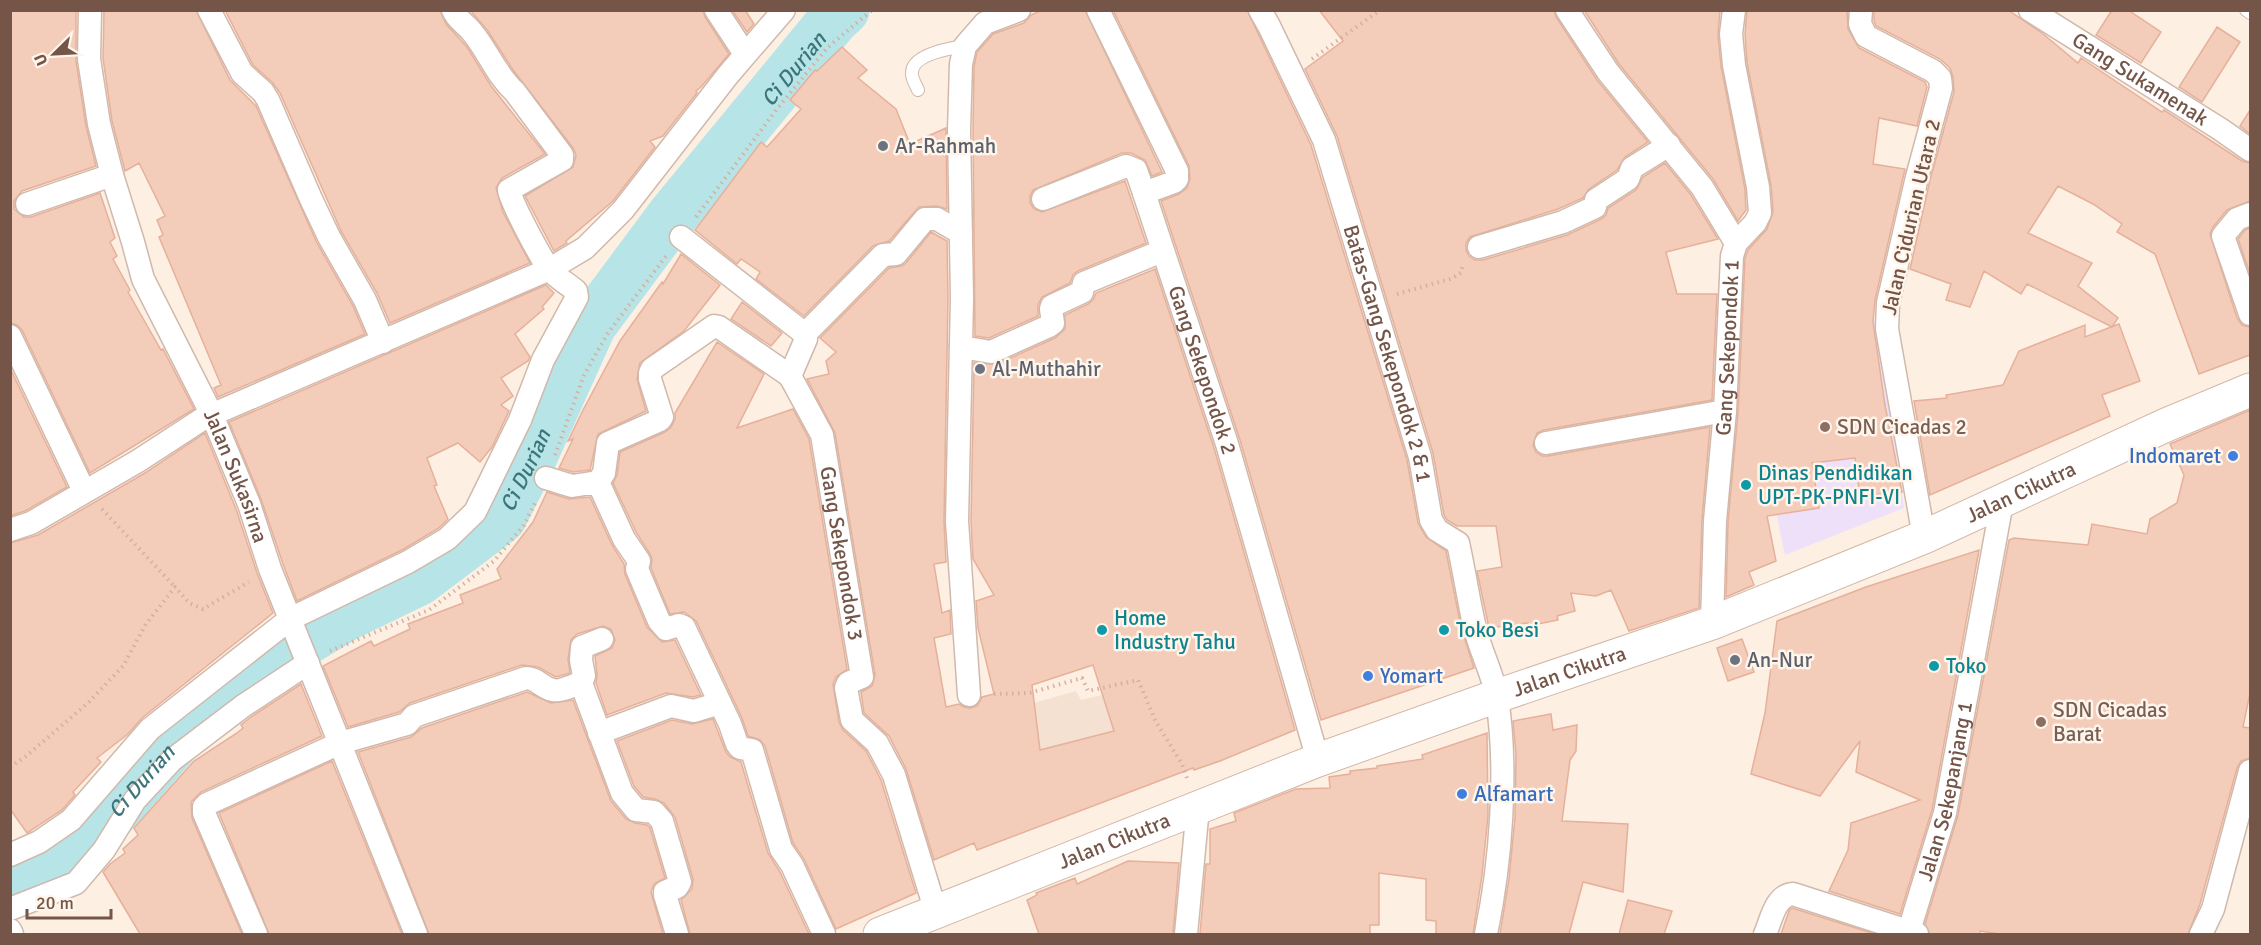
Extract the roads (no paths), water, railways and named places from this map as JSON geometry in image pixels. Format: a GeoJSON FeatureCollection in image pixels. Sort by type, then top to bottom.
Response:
{"type":"FeatureCollection","features":[{"type":"Feature","properties":{"kind":"main road","name":"Jalan Cikutra"},"geometry":{"type":"LineString","coordinates":[[884,934],[1318,760],[1712,622],[1924,537],[2166,425],[2250,390]]}},
{"type":"Feature","properties":{"kind":"street","name":"Jalan Sukasirna"},"geometry":{"type":"LineString","coordinates":[[90,10],[89,59],[99,124],[111,175],[149,294],[212,415],[249,504],[270,568],[416,934]]}},
{"type":"Feature","properties":{"kind":"street"},"geometry":{"type":"LineString","coordinates":[[209,10],[242,73],[263,92],[268,100],[329,237],[365,300],[383,342]]}},
{"type":"Feature","properties":{"kind":"street"},"geometry":{"type":"LineString","coordinates":[[10,855],[39,842],[71,820],[150,729],[292,623],[447,539],[475,512],[520,420],[543,360],[577,297],[576,291],[550,269],[510,197],[509,190],[562,160],[562,155],[506,84],[472,31],[458,19],[453,10]]}},
{"type":"Feature","properties":{"kind":"street"},"geometry":{"type":"LineString","coordinates":[[716,10],[745,54]]}},
{"type":"Feature","properties":{"kind":"street"},"geometry":{"type":"LineString","coordinates":[[10,530],[31,523],[212,415],[550,269],[585,248],[623,210],[745,54],[784,10]]}},
{"type":"Feature","properties":{"kind":"street"},"geometry":{"type":"LineString","coordinates":[[969,695],[957,521],[961,347],[959,130],[961,64],[965,46],[983,17],[1019,10]]}},
{"type":"Feature","properties":{"kind":"street"},"geometry":{"type":"LineString","coordinates":[[1098,10],[1177,171],[1177,179],[1174,182],[1144,193]]}},
{"type":"Feature","properties":{"kind":"street","name":"Batas-Gang Sekepondok 2 & 1"},"geometry":{"type":"LineString","coordinates":[[1260,10],[1324,140],[1420,457],[1431,520],[1437,530],[1458,543],[1474,625],[1497,696],[1501,742],[1501,824],[1491,912],[1486,934]]}},
{"type":"Feature","properties":{"kind":"street"},"geometry":{"type":"LineString","coordinates":[[1567,10],[1608,72],[1702,186],[1736,243]]}},
{"type":"Feature","properties":{"kind":"street","name":"Gang Sekepondok 1"},"geometry":{"type":"LineString","coordinates":[[1712,622],[1715,521],[1725,411],[1732,256],[1736,243],[1755,223],[1760,213],[1758,187],[1734,65],[1731,33],[1734,10]]}},
{"type":"Feature","properties":{"kind":"street","name":"Jalan Cidurian Utara 2"},"geometry":{"type":"LineString","coordinates":[[1861,10],[1860,24],[1866,36],[1933,71],[1940,78],[1941,88],[1917,177],[1888,303],[1887,329],[1924,537]]}},
{"type":"Feature","properties":{"kind":"street","name":"Gang Sukamenak"},"geometry":{"type":"LineString","coordinates":[[2030,10],[2250,150]]}},
{"type":"Feature","properties":{"kind":"street"},"geometry":{"type":"LineString","coordinates":[[1479,247],[1563,222],[1595,207],[1596,200],[1628,180],[1632,168],[1669,145]]}},
{"type":"Feature","properties":{"kind":"street","name":"Gang Sekepondok 2"},"geometry":{"type":"LineString","coordinates":[[1043,199],[1126,166],[1136,170],[1227,444],[1318,760]]}},
{"type":"Feature","properties":{"kind":"street"},"geometry":{"type":"LineString","coordinates":[[27,204],[111,175]]}},
{"type":"Feature","properties":{"kind":"street"},"geometry":{"type":"LineString","coordinates":[[2250,214],[2237,219],[2223,236],[2250,314]]}},
{"type":"Feature","properties":{"kind":"street"},"geometry":{"type":"LineString","coordinates":[[805,334],[883,255],[896,254],[925,219],[937,219],[961,233]]}},
{"type":"Feature","properties":{"kind":"street"},"geometry":{"type":"LineString","coordinates":[[546,478],[572,486],[598,482],[604,473],[608,443],[660,420],[662,417],[650,379],[652,369],[714,326],[719,327],[790,376],[806,339],[805,334],[681,237]]}},
{"type":"Feature","properties":{"kind":"street"},"geometry":{"type":"LineString","coordinates":[[961,347],[991,352],[1049,326],[1053,323],[1052,306],[1082,292],[1084,283],[1162,251]]}},
{"type":"Feature","properties":{"kind":"street"},"geometry":{"type":"LineString","coordinates":[[10,336],[84,491]]}},
{"type":"Feature","properties":{"kind":"street","name":"Gang Sekepondok 3"},"geometry":{"type":"LineString","coordinates":[[790,376],[822,435],[862,677],[848,683],[846,688],[852,720],[877,743],[894,776],[936,912]]}},
{"type":"Feature","properties":{"kind":"street"},"geometry":{"type":"LineString","coordinates":[[1546,443],[1725,411]]}},
{"type":"Feature","properties":{"kind":"street"},"geometry":{"type":"LineString","coordinates":[[598,482],[624,538],[639,561],[636,569],[659,621],[666,629],[679,625],[684,627],[737,744],[740,748],[752,750],[782,849],[824,934]]}},
{"type":"Feature","properties":{"kind":"street","name":"Jalan Sekepanjang 1"},"geometry":{"type":"LineString","coordinates":[[1911,933],[1945,813],[2002,502]]}},
{"type":"Feature","properties":{"kind":"street"},"geometry":{"type":"LineString","coordinates":[[256,934],[204,813],[204,807],[259,778],[340,743],[407,724],[414,716],[526,678],[556,690],[581,682],[584,676],[581,660],[582,647],[602,639]]}},
{"type":"Feature","properties":{"kind":"street"},"geometry":{"type":"LineString","coordinates":[[10,909],[76,883],[104,850],[135,800],[172,760],[306,659]]}},
{"type":"Feature","properties":{"kind":"street"},"geometry":{"type":"LineString","coordinates":[[581,682],[622,793],[636,810],[654,812],[662,821],[680,882],[677,887],[665,892],[664,895],[677,934]]}},
{"type":"Feature","properties":{"kind":"street"},"geometry":{"type":"LineString","coordinates":[[599,733],[671,706],[694,711],[720,703]]}},
{"type":"Feature","properties":{"kind":"street"},"geometry":{"type":"LineString","coordinates":[[2201,934],[2213,909],[2250,771]]}},
{"type":"Feature","properties":{"kind":"street"},"geometry":{"type":"LineString","coordinates":[[1186,934],[1198,807]]}},
{"type":"Feature","properties":{"kind":"street"},"geometry":{"type":"LineString","coordinates":[[1765,934],[1780,899],[1786,894],[1793,894],[1911,933]]}},
{"type":"Feature","properties":{"kind":"lane"},"geometry":{"type":"LineString","coordinates":[[2246,10],[2250,13]]}},
{"type":"Feature","properties":{"kind":"lane"},"geometry":{"type":"LineString","coordinates":[[918,90],[912,70],[922,58],[965,46]]}},
{"type":"Feature","properties":{"kind":"waterway","name":"Ci Durian"},"geometry":{"type":"LineString","coordinates":[[10,876],[67,865],[217,694],[347,615],[419,580],[501,518],[528,465],[591,325],[672,216],[834,19],[844,10]]}},
{"type":"Feature","properties":{"kind":"place","name":"Ar-Rahmah"},"geometry":{"type":"Point","coordinates":[883,146]}},
{"type":"Feature","properties":{"kind":"place","name":"Al-Muthahir"},"geometry":{"type":"Point","coordinates":[980,369]}},
{"type":"Feature","properties":{"kind":"place","name":"SDN Cicadas 2"},"geometry":{"type":"Point","coordinates":[1825,427]}},
{"type":"Feature","properties":{"kind":"place","name":"Indomaret"},"geometry":{"type":"Point","coordinates":[2233,456]}},
{"type":"Feature","properties":{"kind":"place","name":"Dinas Pendidikan UPT-PK-PNFI-VI"},"geometry":{"type":"Point","coordinates":[1746,485]}},
{"type":"Feature","properties":{"kind":"place","name":"Home Industry Tahu"},"geometry":{"type":"Point","coordinates":[1102,630]}},
{"type":"Feature","properties":{"kind":"place","name":"Toko Besi"},"geometry":{"type":"Point","coordinates":[1444,630]}},
{"type":"Feature","properties":{"kind":"place","name":"An-Nur"},"geometry":{"type":"Point","coordinates":[1735,660]}},
{"type":"Feature","properties":{"kind":"place","name":"Toko"},"geometry":{"type":"Point","coordinates":[1934,666]}},
{"type":"Feature","properties":{"kind":"place","name":"Yomart"},"geometry":{"type":"Point","coordinates":[1368,676]}},
{"type":"Feature","properties":{"kind":"place","name":"SDN Cicadas Barat"},"geometry":{"type":"Point","coordinates":[2041,722]}},
{"type":"Feature","properties":{"kind":"place","name":"Alfamart"},"geometry":{"type":"Point","coordinates":[1462,794]}}]}
